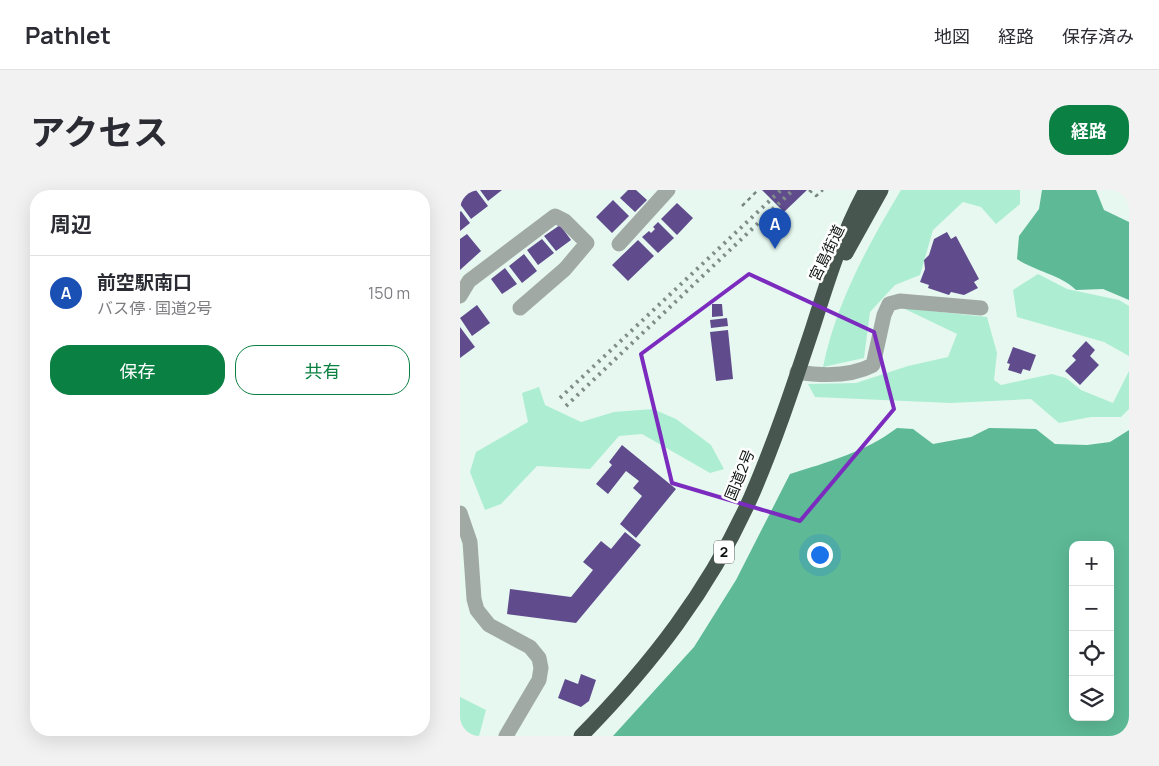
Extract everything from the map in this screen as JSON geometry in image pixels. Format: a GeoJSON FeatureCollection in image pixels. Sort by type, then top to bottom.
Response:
{"type":"FeatureCollection","features":[{"type":"Feature","properties":{"kind":"highway","name":"国道2号"},"geometry":{"type":"LineString","coordinates":[[581,736],[650,661],[680,623],[716,566],[751,496],[797,372],[844,234],[866,190]]}},
{"type":"Feature","properties":{"kind":"highway","name":"宮島街道"},"geometry":{"type":"LineString","coordinates":[[810,334],[838,267],[882,190]]}},
{"type":"Feature","properties":{"kind":"street"},"geometry":{"type":"LineString","coordinates":[[619,244],[668,190]]}},
{"type":"Feature","properties":{"kind":"street"},"geometry":{"type":"LineString","coordinates":[[460,296],[469,282],[555,216],[565,221],[587,243],[565,269],[520,308]]}},
{"type":"Feature","properties":{"kind":"street"},"geometry":{"type":"LineString","coordinates":[[797,372],[814,375],[842,374],[862,370],[873,365],[884,315],[889,304],[900,301],[981,308]]}},
{"type":"Feature","properties":{"kind":"street"},"geometry":{"type":"LineString","coordinates":[[460,513],[470,542],[474,598],[477,610],[489,625],[530,646],[539,658],[541,668],[539,680],[506,736]]}},
{"type":"Feature","properties":{"kind":"path"},"geometry":{"type":"LineString","coordinates":[[742,206],[758,190]]}},
{"type":"Feature","properties":{"kind":"path"},"geometry":{"type":"LineString","coordinates":[[809,190],[816,196],[823,190]]}},
{"type":"Feature","properties":{"kind":"path"},"geometry":{"type":"LineString","coordinates":[[764,229],[782,211]]}},
{"type":"Feature","properties":{"kind":"highlighted area"},"geometry":{"type":"Polygon","coordinates":[[[749,274],[874,332],[894,409],[800,521],[672,483],[641,354],[749,274]]]}},
{"type":"Feature","properties":{"kind":"shaded area"},"geometry":{"type":"Polygon","coordinates":[[[901,190],[1020,190],[1020,204],[996,224],[981,207],[963,202],[933,230],[920,275],[895,285],[870,312],[864,358],[823,367],[836,320],[854,275],[901,190]]]}},
{"type":"Feature","properties":{"kind":"shaded area"},"geometry":{"type":"Polygon","coordinates":[[[1042,190],[1096,190],[1104,210],[1129,222],[1129,300],[1103,289],[1076,290],[1063,281],[1017,259],[1019,236],[1039,209],[1042,190]]]}},
{"type":"Feature","properties":{"kind":"shaded area"},"geometry":{"type":"Polygon","coordinates":[[[1038,274],[1067,289],[1119,300],[1129,306],[1129,356],[1104,342],[1017,317],[1013,290],[1038,274]]]}},
{"type":"Feature","properties":{"kind":"shaded area"},"geometry":{"type":"Polygon","coordinates":[[[903,308],[987,317],[997,353],[994,380],[1001,385],[1052,374],[1066,378],[1081,390],[1113,403],[1129,371],[1129,409],[1121,417],[1091,417],[1059,423],[1031,399],[951,403],[815,397],[808,384],[856,383],[908,366],[948,357],[957,334],[903,308]]]}},
{"type":"Feature","properties":{"kind":"shaded area"},"geometry":{"type":"Polygon","coordinates":[[[539,387],[545,405],[581,422],[614,412],[653,409],[676,419],[711,445],[724,469],[710,473],[642,434],[619,436],[590,469],[537,466],[501,504],[485,510],[470,472],[476,452],[528,422],[522,393],[539,387]]]}},
{"type":"Feature","properties":{"kind":"shaded area"},"geometry":{"type":"Polygon","coordinates":[[[897,428],[913,429],[933,444],[971,437],[989,428],[1036,429],[1055,444],[1087,445],[1110,442],[1129,430],[1129,736],[613,736],[694,647],[736,580],[790,474],[846,456],[872,444],[897,428]]]}},
{"type":"Feature","properties":{"kind":"shaded area"},"geometry":{"type":"Polygon","coordinates":[[[460,697],[486,710],[479,736],[460,736],[460,697]]]}},
{"type":"Feature","properties":{"kind":"building"},"geometry":{"type":"Polygon","coordinates":[[[462,190],[476,190],[488,206],[471,219],[460,204],[462,190]]]}},
{"type":"Feature","properties":{"kind":"building"},"geometry":{"type":"Polygon","coordinates":[[[480,190],[502,190],[488,201],[480,190]]]}},
{"type":"Feature","properties":{"kind":"building"},"geometry":{"type":"Polygon","coordinates":[[[628,190],[636,190],[647,200],[635,212],[620,198],[628,190]]]}},
{"type":"Feature","properties":{"kind":"building"},"geometry":{"type":"Polygon","coordinates":[[[762,190],[807,190],[784,212],[762,190]]]}},
{"type":"Feature","properties":{"kind":"building"},"geometry":{"type":"Polygon","coordinates":[[[613,200],[629,216],[612,233],[596,217],[613,200]]]}},
{"type":"Feature","properties":{"kind":"building"},"geometry":{"type":"Polygon","coordinates":[[[677,203],[693,218],[677,235],[661,219],[677,203]]]}},
{"type":"Feature","properties":{"kind":"building"},"geometry":{"type":"Polygon","coordinates":[[[460,212],[470,223],[460,231],[460,212]]]}},
{"type":"Feature","properties":{"kind":"building"},"geometry":{"type":"Polygon","coordinates":[[[658,222],[674,238],[658,253],[642,237],[649,231],[651,233],[655,229],[653,227],[658,222]]]}},
{"type":"Feature","properties":{"kind":"building"},"geometry":{"type":"Polygon","coordinates":[[[560,225],[571,240],[556,251],[544,236],[560,225]]]}},
{"type":"Feature","properties":{"kind":"building"},"geometry":{"type":"Polygon","coordinates":[[[947,232],[951,239],[956,236],[979,279],[974,282],[978,288],[964,295],[951,292],[949,295],[928,288],[929,285],[920,282],[925,269],[924,260],[929,255],[934,239],[947,232]]]}},
{"type":"Feature","properties":{"kind":"building"},"geometry":{"type":"Polygon","coordinates":[[[467,234],[481,251],[460,270],[460,239],[467,234]]]}},
{"type":"Feature","properties":{"kind":"building"},"geometry":{"type":"Polygon","coordinates":[[[542,239],[554,253],[538,265],[527,250],[542,239]]]}},
{"type":"Feature","properties":{"kind":"building"},"geometry":{"type":"Polygon","coordinates":[[[638,240],[654,256],[628,281],[612,265],[638,240]]]}},
{"type":"Feature","properties":{"kind":"building"},"geometry":{"type":"Polygon","coordinates":[[[524,254],[537,271],[522,283],[509,266],[524,254]]]}},
{"type":"Feature","properties":{"kind":"building"},"geometry":{"type":"Polygon","coordinates":[[[505,268],[517,284],[502,294],[491,279],[505,268]]]}},
{"type":"Feature","properties":{"kind":"building"},"geometry":{"type":"Polygon","coordinates":[[[712,304],[722,304],[723,316],[712,317],[712,304]]]}},
{"type":"Feature","properties":{"kind":"building"},"geometry":{"type":"Polygon","coordinates":[[[477,305],[490,323],[472,336],[460,318],[477,305]]]}},
{"type":"Feature","properties":{"kind":"building"},"geometry":{"type":"Polygon","coordinates":[[[727,318],[728,326],[711,328],[710,320],[727,318]]]}},
{"type":"Feature","properties":{"kind":"building"},"geometry":{"type":"Polygon","coordinates":[[[460,327],[475,347],[460,358],[460,327]]]}},
{"type":"Feature","properties":{"kind":"building"},"geometry":{"type":"Polygon","coordinates":[[[728,330],[733,379],[716,381],[710,332],[728,330]]]}},
{"type":"Feature","properties":{"kind":"building"},"geometry":{"type":"Polygon","coordinates":[[[1086,341],[1095,350],[1090,356],[1099,365],[1080,385],[1065,371],[1076,360],[1072,356],[1086,341]]]}},
{"type":"Feature","properties":{"kind":"building"},"geometry":{"type":"Polygon","coordinates":[[[1013,347],[1036,355],[1030,371],[1023,369],[1021,374],[1008,370],[1010,364],[1007,363],[1013,347]]]}},
{"type":"Feature","properties":{"kind":"building"},"geometry":{"type":"Polygon","coordinates":[[[622,445],[676,489],[636,538],[620,524],[642,496],[633,488],[639,481],[626,471],[608,494],[596,484],[612,465],[609,462],[622,445]]]}},
{"type":"Feature","properties":{"kind":"building"},"geometry":{"type":"Polygon","coordinates":[[[625,532],[641,545],[576,623],[507,614],[510,589],[571,597],[593,570],[583,562],[601,541],[611,549],[625,532]]]}},
{"type":"Feature","properties":{"kind":"building"},"geometry":{"type":"Polygon","coordinates":[[[581,674],[596,680],[589,701],[581,707],[558,698],[565,679],[578,684],[581,674]]]}},
{"type":"Feature","properties":{"kind":"railway"},"geometry":{"type":"LineString","coordinates":[[560,398],[781,190]]}},
{"type":"Feature","properties":{"kind":"railway"},"geometry":{"type":"LineString","coordinates":[[566,406],[793,190]]}},
{"type":"Feature","properties":{"kind":"place","name":"前空駅南口"},"geometry":{"type":"Point","coordinates":[775,249]}}]}
